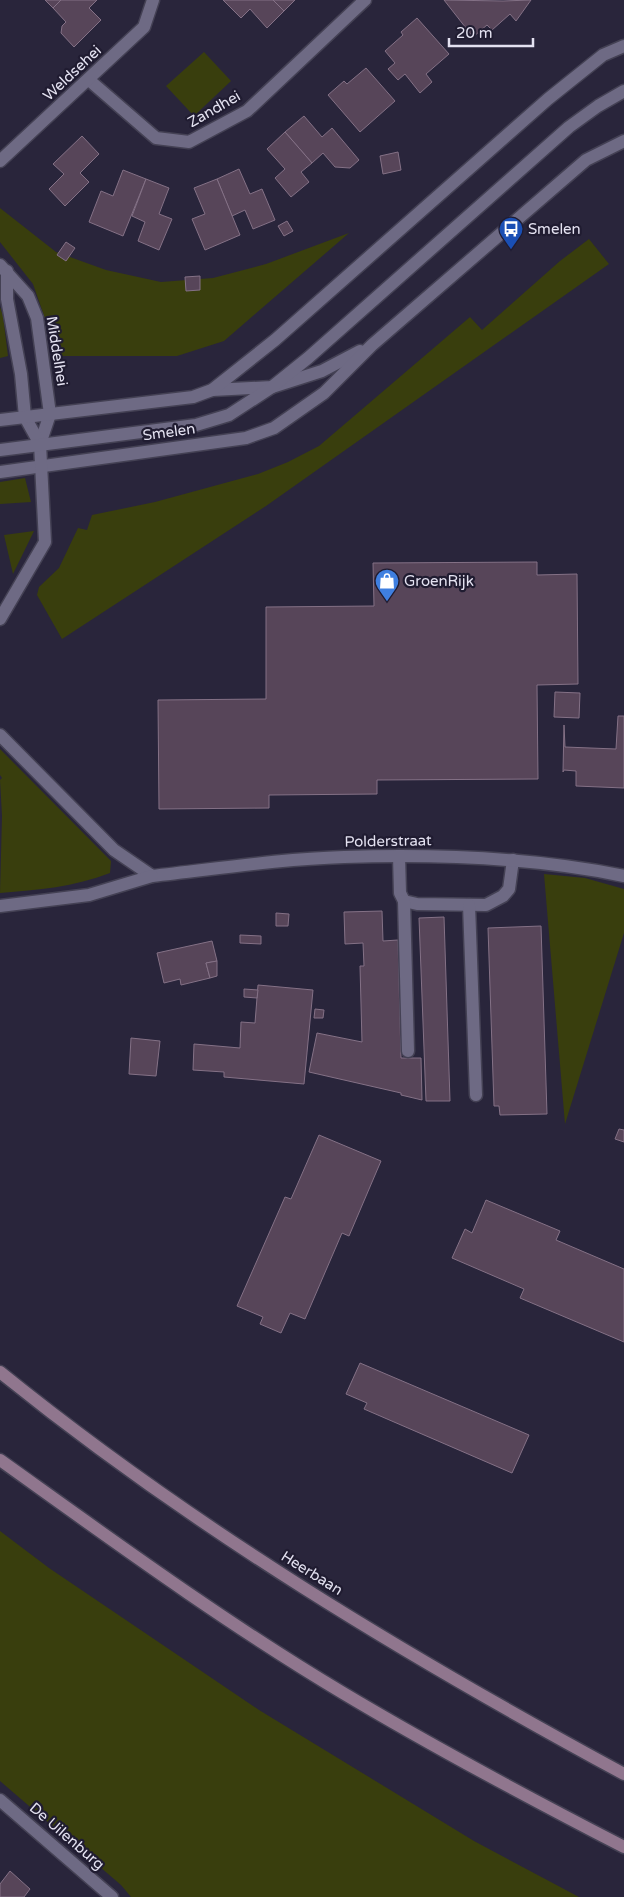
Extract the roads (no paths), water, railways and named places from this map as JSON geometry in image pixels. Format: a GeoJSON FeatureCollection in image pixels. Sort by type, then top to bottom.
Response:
{"type":"FeatureCollection","features":[{"type":"Feature","properties":{"kind":"main road","name":"Heerbaan"},"geometry":{"type":"LineString","coordinates":[[0,1372],[216,1533],[382,1636],[533,1725],[624,1774]]}},
{"type":"Feature","properties":{"kind":"main road"},"geometry":{"type":"LineString","coordinates":[[0,1460],[187,1593],[342,1692],[498,1781],[624,1847]]}},
{"type":"Feature","properties":{"kind":"street","name":"Weldsehei"},"geometry":{"type":"LineString","coordinates":[[0,161],[144,27],[153,0]]}},
{"type":"Feature","properties":{"kind":"street","name":"Zandhei"},"geometry":{"type":"LineString","coordinates":[[89,80],[156,138],[189,142],[247,111],[365,0]]}},
{"type":"Feature","properties":{"kind":"street","name":"Smelen"},"geometry":{"type":"LineString","coordinates":[[212,390],[275,340],[548,99],[603,55],[624,46]]}},
{"type":"Feature","properties":{"kind":"street","name":"Smelen"},"geometry":{"type":"LineString","coordinates":[[0,450],[196,426],[229,415],[272,387],[569,127],[598,106],[624,91]]}},
{"type":"Feature","properties":{"kind":"street","name":"Smelen"},"geometry":{"type":"LineString","coordinates":[[0,472],[246,438],[274,428],[324,393],[372,345],[586,160],[624,141]]}},
{"type":"Feature","properties":{"kind":"street","name":"Middelhei"},"geometry":{"type":"LineString","coordinates":[[4,268],[28,296],[37,318],[50,414]]}},
{"type":"Feature","properties":{"kind":"street","name":"Middelhei"},"geometry":{"type":"LineString","coordinates":[[4,268],[21,374],[25,417]]}},
{"type":"Feature","properties":{"kind":"street","name":"Smelen"},"geometry":{"type":"LineString","coordinates":[[0,420],[193,397],[212,390],[272,387],[322,371],[372,345]]}},
{"type":"Feature","properties":{"kind":"street"},"geometry":{"type":"LineString","coordinates":[[0,619],[45,542],[40,444],[50,414]]}},
{"type":"Feature","properties":{"kind":"street"},"geometry":{"type":"LineString","coordinates":[[25,417],[40,444]]}},
{"type":"Feature","properties":{"kind":"street"},"geometry":{"type":"LineString","coordinates":[[0,735],[114,850],[152,876]]}},
{"type":"Feature","properties":{"kind":"street"},"geometry":{"type":"LineString","coordinates":[[399,856],[400,893],[404,901],[408,1051]]}},
{"type":"Feature","properties":{"kind":"street","name":"Polderstraat"},"geometry":{"type":"LineString","coordinates":[[0,906],[89,895],[152,876],[343,857],[484,857],[624,876]]}},
{"type":"Feature","properties":{"kind":"street"},"geometry":{"type":"LineString","coordinates":[[404,901],[417,904],[486,905],[503,896],[511,881],[513,860]]}},
{"type":"Feature","properties":{"kind":"street"},"geometry":{"type":"LineString","coordinates":[[469,905],[476,1095]]}},
{"type":"Feature","properties":{"kind":"street","name":"De Uilenburg"},"geometry":{"type":"LineString","coordinates":[[0,1800],[112,1897]]}},
{"type":"Feature","properties":{"kind":"place","name":"Smelen"},"geometry":{"type":"Point","coordinates":[511,250]}},
{"type":"Feature","properties":{"kind":"place","name":"GroenRijk"},"geometry":{"type":"Point","coordinates":[387,602]}}]}
